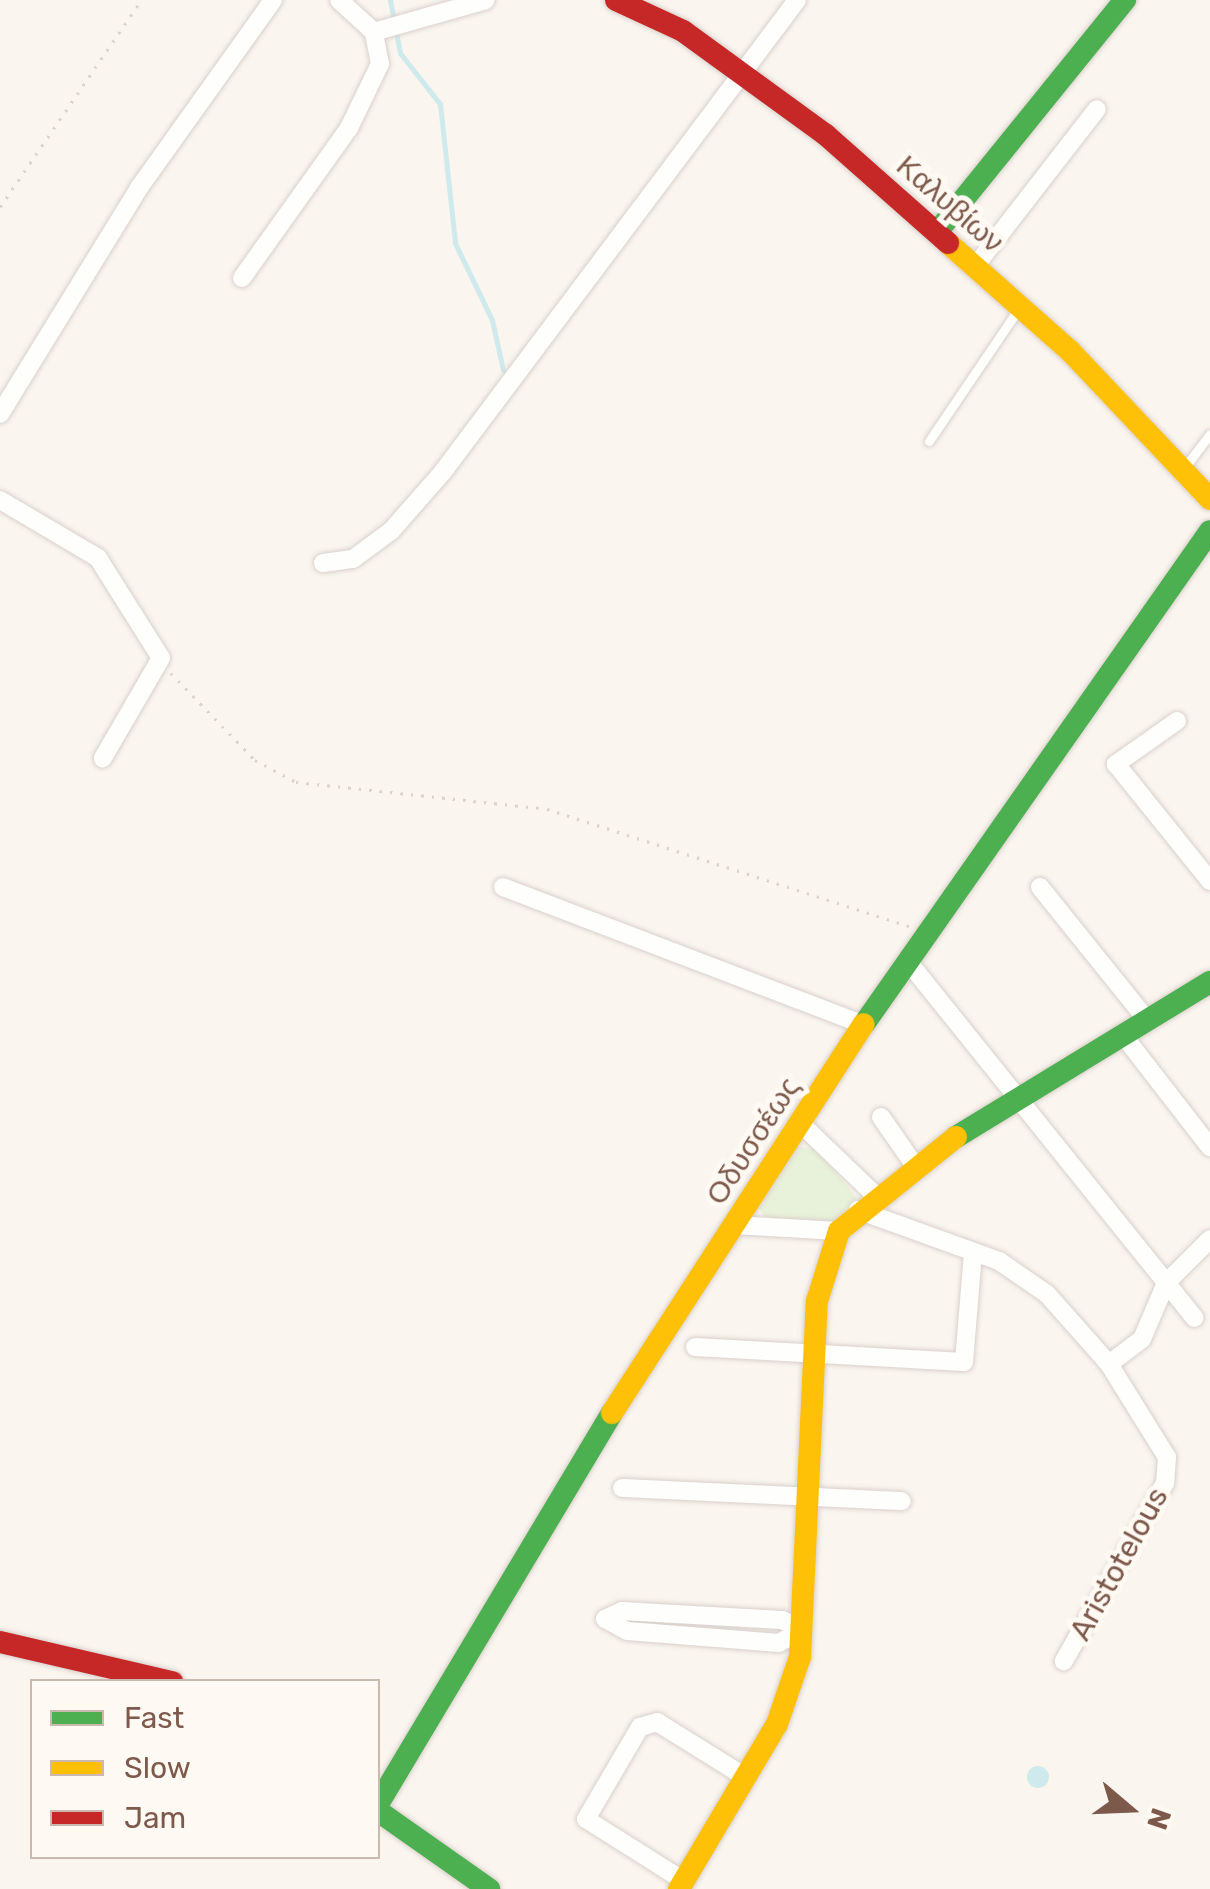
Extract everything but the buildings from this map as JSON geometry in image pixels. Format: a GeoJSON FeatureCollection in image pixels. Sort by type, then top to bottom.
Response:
{"type":"FeatureCollection","features":[{"type":"Feature","properties":{"kind":"street"},"geometry":{"type":"LineString","coordinates":[[0,414],[139,188],[273,0]]}},
{"type":"Feature","properties":{"kind":"street"},"geometry":{"type":"LineString","coordinates":[[339,0],[381,32],[411,28],[486,0]]}},
{"type":"Feature","properties":{"kind":"street","name":"Καλυβίων"},"geometry":{"type":"LineString","coordinates":[[616,0],[652,8],[740,73],[937,232],[1021,305],[1210,499]]}},
{"type":"Feature","properties":{"kind":"street"},"geometry":{"type":"LineString","coordinates":[[322,563],[352,559],[391,532],[442,474],[797,0]]}},
{"type":"Feature","properties":{"kind":"street"},"geometry":{"type":"LineString","coordinates":[[937,232],[1125,0]]}},
{"type":"Feature","properties":{"kind":"street"},"geometry":{"type":"LineString","coordinates":[[242,278],[373,85],[380,64],[381,32]]}},
{"type":"Feature","properties":{"kind":"street"},"geometry":{"type":"LineString","coordinates":[[976,266],[1097,109]]}},
{"type":"Feature","properties":{"kind":"street"},"geometry":{"type":"LineString","coordinates":[[0,500],[98,558],[161,658],[103,758]]}},
{"type":"Feature","properties":{"kind":"street","name":"Οδυσσέως"},"geometry":{"type":"LineString","coordinates":[[380,1804],[537,1531],[800,1123],[864,1025],[1210,531]]}},
{"type":"Feature","properties":{"kind":"street"},"geometry":{"type":"LineString","coordinates":[[1178,721],[1116,764],[1210,881]]}},
{"type":"Feature","properties":{"kind":"street"},"geometry":{"type":"LineString","coordinates":[[503,887],[864,1025]]}},
{"type":"Feature","properties":{"kind":"street"},"geometry":{"type":"LineString","coordinates":[[1040,887],[1146,1020]]}},
{"type":"Feature","properties":{"kind":"street"},"geometry":{"type":"LineString","coordinates":[[910,964],[1195,1318]]}},
{"type":"Feature","properties":{"kind":"street"},"geometry":{"type":"LineString","coordinates":[[747,1778],[657,1722],[640,1727],[586,1820],[682,1885],[747,1778],[777,1724],[802,1630],[817,1300],[839,1231],[866,1202],[914,1163],[1210,982]]}},
{"type":"Feature","properties":{"kind":"street"},"geometry":{"type":"LineString","coordinates":[[1123,1035],[1210,1147]]}},
{"type":"Feature","properties":{"kind":"street"},"geometry":{"type":"LineString","coordinates":[[880,1117],[914,1163]]}},
{"type":"Feature","properties":{"kind":"street"},"geometry":{"type":"LineString","coordinates":[[800,1123],[866,1202]]}},
{"type":"Feature","properties":{"kind":"street","name":"Aristotelous"},"geometry":{"type":"LineString","coordinates":[[866,1202],[973,1252],[1047,1294],[1109,1364],[1170,1471],[1064,1661]]}},
{"type":"Feature","properties":{"kind":"street"},"geometry":{"type":"LineString","coordinates":[[734,1225],[839,1231]]}},
{"type":"Feature","properties":{"kind":"street"},"geometry":{"type":"LineString","coordinates":[[1109,1364],[1142,1339],[1166,1282],[1210,1238]]}},
{"type":"Feature","properties":{"kind":"street"},"geometry":{"type":"LineString","coordinates":[[695,1347],[964,1362],[973,1252]]}},
{"type":"Feature","properties":{"kind":"street"},"geometry":{"type":"LineString","coordinates":[[622,1488],[902,1501]]}},
{"type":"Feature","properties":{"kind":"street"},"geometry":{"type":"LineString","coordinates":[[622,1611],[782,1620],[802,1630],[779,1643],[627,1631],[605,1619],[622,1611]]}},
{"type":"Feature","properties":{"kind":"street"},"geometry":{"type":"LineString","coordinates":[[0,1642],[159,1679]]}},
{"type":"Feature","properties":{"kind":"street"},"geometry":{"type":"LineString","coordinates":[[380,1808],[489,1889]]}},
{"type":"Feature","properties":{"kind":"lane"},"geometry":{"type":"LineString","coordinates":[[929,441],[1021,305]]}},
{"type":"Feature","properties":{"kind":"lane"},"geometry":{"type":"LineString","coordinates":[[1183,469],[1210,434]]}},
{"type":"Feature","properties":{"kind":"path"},"geometry":{"type":"LineString","coordinates":[[0,207],[141,0]]}},
{"type":"Feature","properties":{"kind":"path"},"geometry":{"type":"LineString","coordinates":[[161,658],[255,760],[296,782],[547,809],[930,932]]}},
{"type":"Feature","properties":{"kind":"green space"},"geometry":{"type":"Polygon","coordinates":[[[795,1146],[817,1150],[857,1198],[832,1223],[769,1221],[756,1205],[795,1146]]]}},
{"type":"Feature","properties":{"kind":"water"},"geometry":{"type":"Polygon","coordinates":[[[1038,1766],[1046,1769],[1046,1785],[1038,1788],[1030,1785],[1027,1777],[1030,1769],[1038,1766]]]}},
{"type":"Feature","properties":{"kind":"waterway"},"geometry":{"type":"LineString","coordinates":[[390,0],[400,53],[440,104],[455,243],[492,320],[503,370]]}},
{"type":"Feature","properties":{"kind":"traffic: fast"},"geometry":{"type":"LineString","coordinates":[[937,232],[1125,0]]}},
{"type":"Feature","properties":{"kind":"traffic: fast"},"geometry":{"type":"LineString","coordinates":[[864,1024],[1210,531]]}},
{"type":"Feature","properties":{"kind":"traffic: fast"},"geometry":{"type":"LineString","coordinates":[[956,1137],[1210,982]]}},
{"type":"Feature","properties":{"kind":"traffic: fast"},"geometry":{"type":"LineString","coordinates":[[380,1801],[612,1413]]}},
{"type":"Feature","properties":{"kind":"traffic: fast"},"geometry":{"type":"LineString","coordinates":[[380,1812],[489,1889]]}},
{"type":"Feature","properties":{"kind":"traffic: slow"},"geometry":{"type":"LineString","coordinates":[[948,243],[1071,352],[1210,499]]}},
{"type":"Feature","properties":{"kind":"traffic: slow"},"geometry":{"type":"LineString","coordinates":[[612,1413],[864,1024]]}},
{"type":"Feature","properties":{"kind":"traffic: slow"},"geometry":{"type":"LineString","coordinates":[[679,1889],[777,1724],[800,1657],[817,1301],[839,1231],[956,1137]]}},
{"type":"Feature","properties":{"kind":"traffic: jam"},"geometry":{"type":"LineString","coordinates":[[616,0],[683,31],[826,135],[948,243]]}},
{"type":"Feature","properties":{"kind":"traffic: jam"},"geometry":{"type":"LineString","coordinates":[[0,1642],[159,1679]]}}]}
